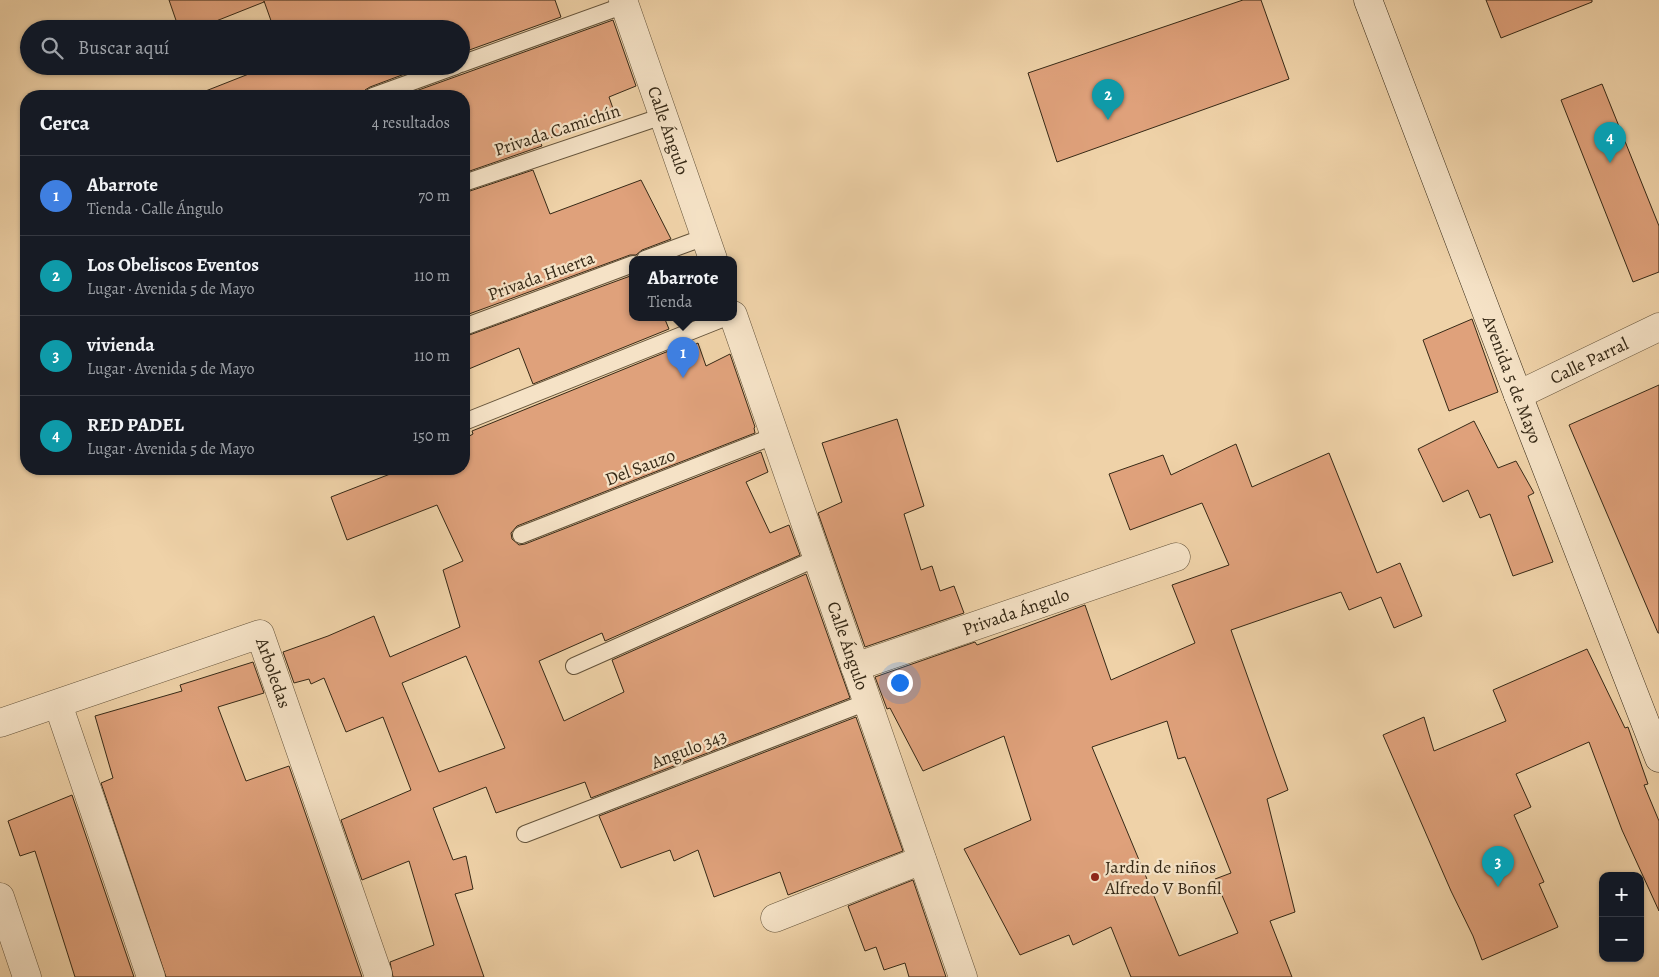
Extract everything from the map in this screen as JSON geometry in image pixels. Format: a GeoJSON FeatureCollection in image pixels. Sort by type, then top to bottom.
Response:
{"type":"FeatureCollection","features":[{"type":"Feature","properties":{"kind":"street","name":"Avenida 5 de Mayo"},"geometry":{"type":"LineString","coordinates":[[1368,0],[1518,395],[1659,758]]}},
{"type":"Feature","properties":{"kind":"street","name":"Calle Ángulo"},"geometry":{"type":"LineString","coordinates":[[624,3],[709,248]]}},
{"type":"Feature","properties":{"kind":"street","name":"Calle Ángulo"},"geometry":{"type":"LineString","coordinates":[[735,321],[963,977]]}},
{"type":"Feature","properties":{"kind":"street","name":"Calle Parral"},"geometry":{"type":"LineString","coordinates":[[1518,395],[1659,327]]}},
{"type":"Feature","properties":{"kind":"street","name":"Privada Ángulo"},"geometry":{"type":"LineString","coordinates":[[855,667],[1176,557]]}},
{"type":"Feature","properties":{"kind":"street","name":"Arboledas"},"geometry":{"type":"LineString","coordinates":[[0,723],[260,634],[378,974]]}},
{"type":"Feature","properties":{"kind":"street"},"geometry":{"type":"LineString","coordinates":[[58,704],[151,977]]}},
{"type":"Feature","properties":{"kind":"street"},"geometry":{"type":"LineString","coordinates":[[774,918],[922,860]]}},
{"type":"Feature","properties":{"kind":"street"},"geometry":{"type":"LineString","coordinates":[[0,897],[27,977]]}},
{"type":"Feature","properties":{"kind":"lane"},"geometry":{"type":"LineString","coordinates":[[470,61],[624,3]]}},
{"type":"Feature","properties":{"kind":"lane"},"geometry":{"type":"LineString","coordinates":[[390,90],[431,75]]}},
{"type":"Feature","properties":{"kind":"lane","name":"Privada Camichín"},"geometry":{"type":"LineString","coordinates":[[470,181],[663,116]]}},
{"type":"Feature","properties":{"kind":"lane"},"geometry":{"type":"LineString","coordinates":[[662,256],[709,248]]}},
{"type":"Feature","properties":{"kind":"lane","name":"Privada Huerta"},"geometry":{"type":"LineString","coordinates":[[470,324],[629,265]]}},
{"type":"Feature","properties":{"kind":"lane"},"geometry":{"type":"LineString","coordinates":[[470,420],[717,321]]}},
{"type":"Feature","properties":{"kind":"lane","name":"Del Sauzo"},"geometry":{"type":"LineString","coordinates":[[521,535],[774,436]]}},
{"type":"Feature","properties":{"kind":"lane"},"geometry":{"type":"LineString","coordinates":[[574,666],[817,558]]}},
{"type":"Feature","properties":{"kind":"lane","name":"Angulo 343"},"geometry":{"type":"LineString","coordinates":[[525,834],[867,702]]}},
{"type":"Feature","properties":{"kind":"building"},"geometry":{"type":"Polygon","coordinates":[[[169,0],[555,0],[561,17],[470,50],[470,20],[271,20],[264,1],[219,20],[176,20],[169,0]]]}},
{"type":"Feature","properties":{"kind":"building"},"geometry":{"type":"Polygon","coordinates":[[[1243,0],[1261,0],[1289,79],[1057,162],[1028,73],[1243,0]]]}},
{"type":"Feature","properties":{"kind":"building"},"geometry":{"type":"Polygon","coordinates":[[[1486,0],[1592,0],[1592,2],[1501,38],[1486,0]]]}},
{"type":"Feature","properties":{"kind":"building"},"geometry":{"type":"Polygon","coordinates":[[[613,20],[636,86],[609,97],[616,117],[540,141],[542,146],[470,171],[470,90],[419,90],[460,75],[470,75],[470,72],[613,20]]]}},
{"type":"Feature","properties":{"kind":"building"},"geometry":{"type":"Polygon","coordinates":[[[246,75],[402,75],[365,90],[208,90],[246,75]]]}},
{"type":"Feature","properties":{"kind":"building"},"geometry":{"type":"Polygon","coordinates":[[[1602,84],[1659,226],[1659,272],[1633,282],[1561,100],[1602,84]]]}},
{"type":"Feature","properties":{"kind":"building"},"geometry":{"type":"Polygon","coordinates":[[[533,170],[550,214],[641,180],[671,239],[642,250],[636,255],[630,255],[470,314],[470,191],[533,170]]]}},
{"type":"Feature","properties":{"kind":"building"},"geometry":{"type":"Polygon","coordinates":[[[629,276],[629,321],[666,321],[669,329],[533,384],[519,348],[470,368],[470,335],[629,276]]]}},
{"type":"Feature","properties":{"kind":"building"},"geometry":{"type":"Polygon","coordinates":[[[1472,319],[1498,392],[1449,411],[1423,340],[1472,319]]]}},
{"type":"Feature","properties":{"kind":"building"},"geometry":{"type":"Polygon","coordinates":[[[698,343],[706,366],[730,354],[755,427],[755,433],[517,526],[511,533],[512,539],[519,545],[525,544],[761,452],[768,472],[746,482],[770,533],[789,525],[800,555],[605,641],[602,633],[539,661],[564,721],[624,692],[612,660],[806,574],[850,698],[591,798],[585,782],[496,813],[486,787],[433,808],[453,860],[466,856],[473,889],[455,894],[484,977],[393,977],[390,962],[434,945],[409,861],[362,880],[341,820],[411,790],[383,717],[346,732],[324,678],[311,684],[309,679],[294,683],[283,652],[328,636],[374,616],[390,657],[460,627],[443,570],[463,561],[437,505],[347,540],[331,497],[388,475],[470,475],[470,436],[473,434],[472,431],[676,348],[678,353],[698,343]],[[466,656],[402,683],[439,772],[505,748],[466,656]]]}},
{"type":"Feature","properties":{"kind":"building"},"geometry":{"type":"Polygon","coordinates":[[[1659,385],[1659,633],[1658,633],[1569,425],[1659,385]]]}},
{"type":"Feature","properties":{"kind":"building"},"geometry":{"type":"Polygon","coordinates":[[[897,419],[924,506],[904,514],[921,570],[932,566],[940,591],[954,586],[964,613],[865,647],[818,513],[842,502],[822,443],[897,419]]]}},
{"type":"Feature","properties":{"kind":"building"},"geometry":{"type":"Polygon","coordinates":[[[1474,421],[1498,468],[1516,461],[1534,493],[1528,496],[1553,562],[1513,576],[1490,514],[1480,518],[1468,490],[1443,502],[1418,449],[1474,421]]]}},
{"type":"Feature","properties":{"kind":"building"},"geometry":{"type":"Polygon","coordinates":[[[1236,444],[1252,487],[1329,453],[1377,573],[1400,563],[1422,616],[1394,628],[1381,597],[1349,610],[1341,592],[1231,630],[1288,790],[1267,799],[1295,912],[1270,921],[1292,977],[1131,977],[1111,927],[1073,945],[1069,935],[1020,955],[964,849],[1031,820],[1004,736],[923,771],[890,708],[887,709],[875,677],[975,642],[977,645],[1085,605],[1111,680],[1195,643],[1172,585],[1229,565],[1202,503],[1130,530],[1109,474],[1163,455],[1171,475],[1236,444]],[[1167,721],[1092,747],[1179,956],[1238,933],[1215,879],[1231,873],[1185,757],[1178,759],[1167,721]]]}},
{"type":"Feature","properties":{"kind":"building"},"geometry":{"type":"Polygon","coordinates":[[[1587,649],[1625,728],[1628,727],[1648,784],[1644,785],[1659,821],[1659,911],[1644,878],[1644,872],[1641,872],[1622,830],[1589,742],[1516,774],[1531,807],[1514,815],[1544,882],[1539,884],[1558,927],[1482,960],[1383,735],[1424,717],[1434,751],[1506,721],[1493,690],[1587,649]]]}},
{"type":"Feature","properties":{"kind":"building"},"geometry":{"type":"Polygon","coordinates":[[[253,662],[264,693],[218,707],[246,781],[289,766],[362,977],[166,977],[101,783],[113,778],[95,716],[182,691],[180,685],[253,662]]]}},
{"type":"Feature","properties":{"kind":"building"},"geometry":{"type":"Polygon","coordinates":[[[856,717],[903,851],[788,895],[780,872],[714,897],[698,850],[674,861],[670,850],[621,868],[599,816],[856,717]]]}},
{"type":"Feature","properties":{"kind":"building"},"geometry":{"type":"Polygon","coordinates":[[[72,795],[134,977],[75,977],[35,851],[20,856],[8,821],[72,795]]]}},
{"type":"Feature","properties":{"kind":"building"},"geometry":{"type":"Polygon","coordinates":[[[913,880],[946,977],[909,977],[905,963],[884,970],[876,947],[865,951],[848,906],[913,880]]]}},
{"type":"Feature","properties":{"kind":"place","name":"Los Obeliscos Eventos"},"geometry":{"type":"Point","coordinates":[1108,120]}},
{"type":"Feature","properties":{"kind":"place","name":"RED PADEL"},"geometry":{"type":"Point","coordinates":[1610,163]}},
{"type":"Feature","properties":{"kind":"place","name":"Abarrote"},"geometry":{"type":"Point","coordinates":[683,378]}},
{"type":"Feature","properties":{"kind":"place","name":"Jardin de niños Alfredo V Bonfil"},"geometry":{"type":"Point","coordinates":[1095,877]}},
{"type":"Feature","properties":{"kind":"place","name":"vivienda"},"geometry":{"type":"Point","coordinates":[1498,887]}}]}
